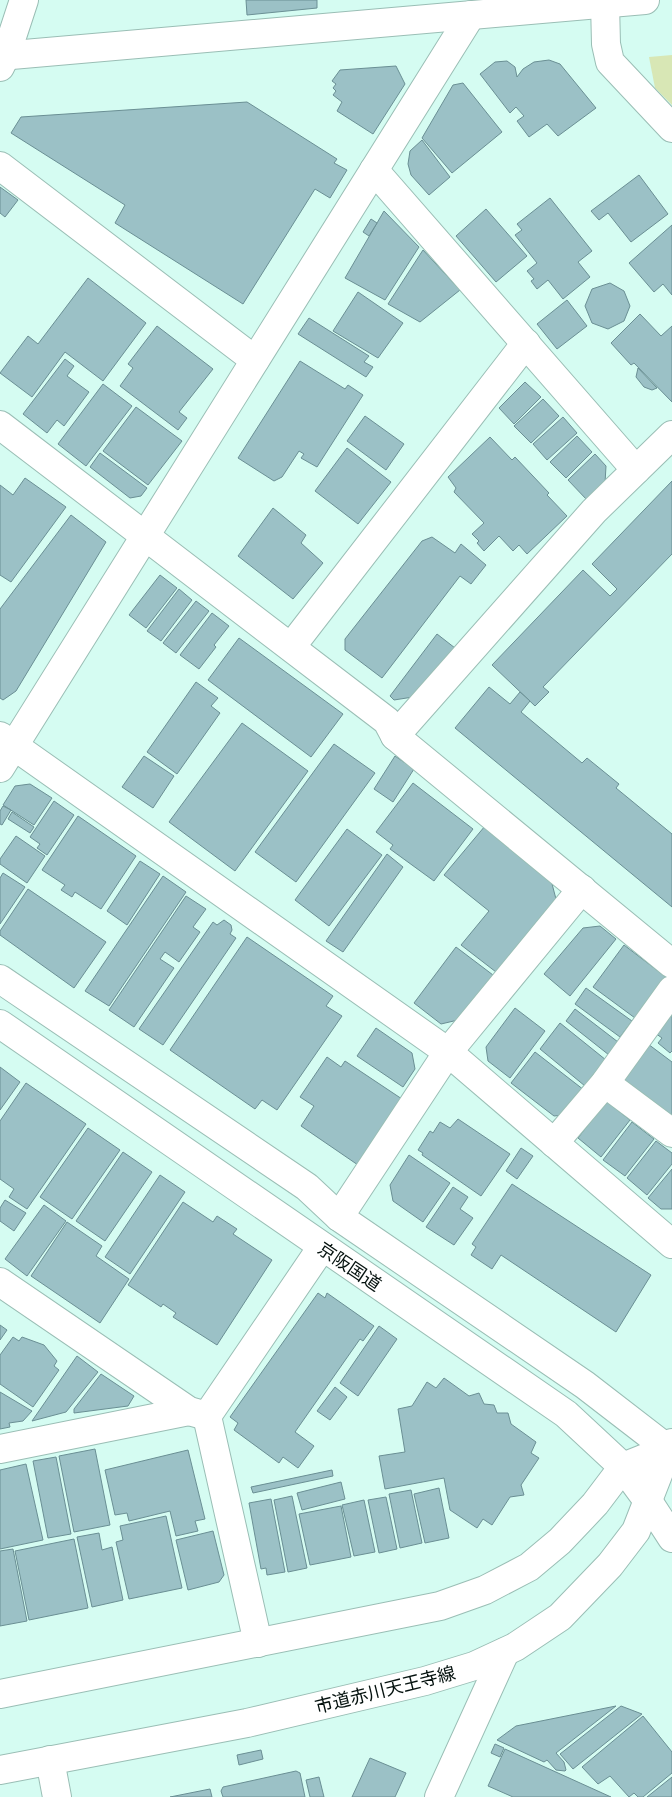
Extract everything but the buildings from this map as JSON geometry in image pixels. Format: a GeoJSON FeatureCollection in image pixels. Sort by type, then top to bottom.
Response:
{"type":"FeatureCollection","features":[{"type":"Feature","properties":{"kind":"main road"},"geometry":{"type":"LineString","coordinates":[[24,0],[1,58],[471,15],[499,6],[605,4],[645,0]]}},
{"type":"Feature","properties":{"kind":"main road"},"geometry":{"type":"LineString","coordinates":[[605,4],[606,44],[610,62],[672,128]]}},
{"type":"Feature","properties":{"kind":"main road"},"geometry":{"type":"LineString","coordinates":[[471,15],[146,536],[5,750],[448,1052],[671,1242]]}},
{"type":"Feature","properties":{"kind":"main road"},"geometry":{"type":"LineString","coordinates":[[0,166],[255,360]]}},
{"type":"Feature","properties":{"kind":"main road"},"geometry":{"type":"LineString","coordinates":[[374,170],[636,470]]}},
{"type":"Feature","properties":{"kind":"main road"},"geometry":{"type":"LineString","coordinates":[[291,647],[526,343]]}},
{"type":"Feature","properties":{"kind":"main road"},"geometry":{"type":"LineString","coordinates":[[0,425],[386,721],[395,736],[672,964]]}},
{"type":"Feature","properties":{"kind":"main road"},"geometry":{"type":"LineString","coordinates":[[395,736],[594,511],[672,435]]}},
{"type":"Feature","properties":{"kind":"main road"},"geometry":{"type":"LineString","coordinates":[[339,1217],[448,1052],[582,890]]}},
{"type":"Feature","properties":{"kind":"main road","name":"京阪国道"},"geometry":{"type":"LineString","coordinates":[[0,979],[307,1186],[339,1217],[585,1385],[671,1449]]}},
{"type":"Feature","properties":{"kind":"main road"},"geometry":{"type":"LineString","coordinates":[[554,1143],[604,1082],[672,990]]}},
{"type":"Feature","properties":{"kind":"main road","name":"京阪国道"},"geometry":{"type":"LineString","coordinates":[[0,1024],[566,1414],[624,1467],[672,1538]]}},
{"type":"Feature","properties":{"kind":"main road"},"geometry":{"type":"LineString","coordinates":[[604,1082],[672,1133]]}},
{"type":"Feature","properties":{"kind":"main road"},"geometry":{"type":"LineString","coordinates":[[0,1449],[198,1414],[322,1247]]}},
{"type":"Feature","properties":{"kind":"main road"},"geometry":{"type":"LineString","coordinates":[[0,1282],[198,1414],[258,1643]]}},
{"type":"Feature","properties":{"kind":"main road"},"geometry":{"type":"LineString","coordinates":[[0,1694],[440,1606],[485,1590],[529,1567],[560,1540],[595,1504],[624,1467],[671,1449]]}},
{"type":"Feature","properties":{"kind":"main road","name":"市道赤川天王寺線"},"geometry":{"type":"LineString","coordinates":[[0,1770],[247,1723],[406,1686],[474,1666],[516,1647],[560,1617],[610,1565],[636,1531],[671,1449]]}},
{"type":"Feature","properties":{"kind":"main road"},"geometry":{"type":"LineString","coordinates":[[439,1797],[505,1652]]}},
{"type":"Feature","properties":{"kind":"main road"},"geometry":{"type":"LineString","coordinates":[[50,1760],[57,1797]]}},
{"type":"Feature","properties":{"kind":"green space"},"geometry":{"type":"Polygon","coordinates":[[[672,55],[672,105],[655,88],[649,57],[672,55]]]}}]}
